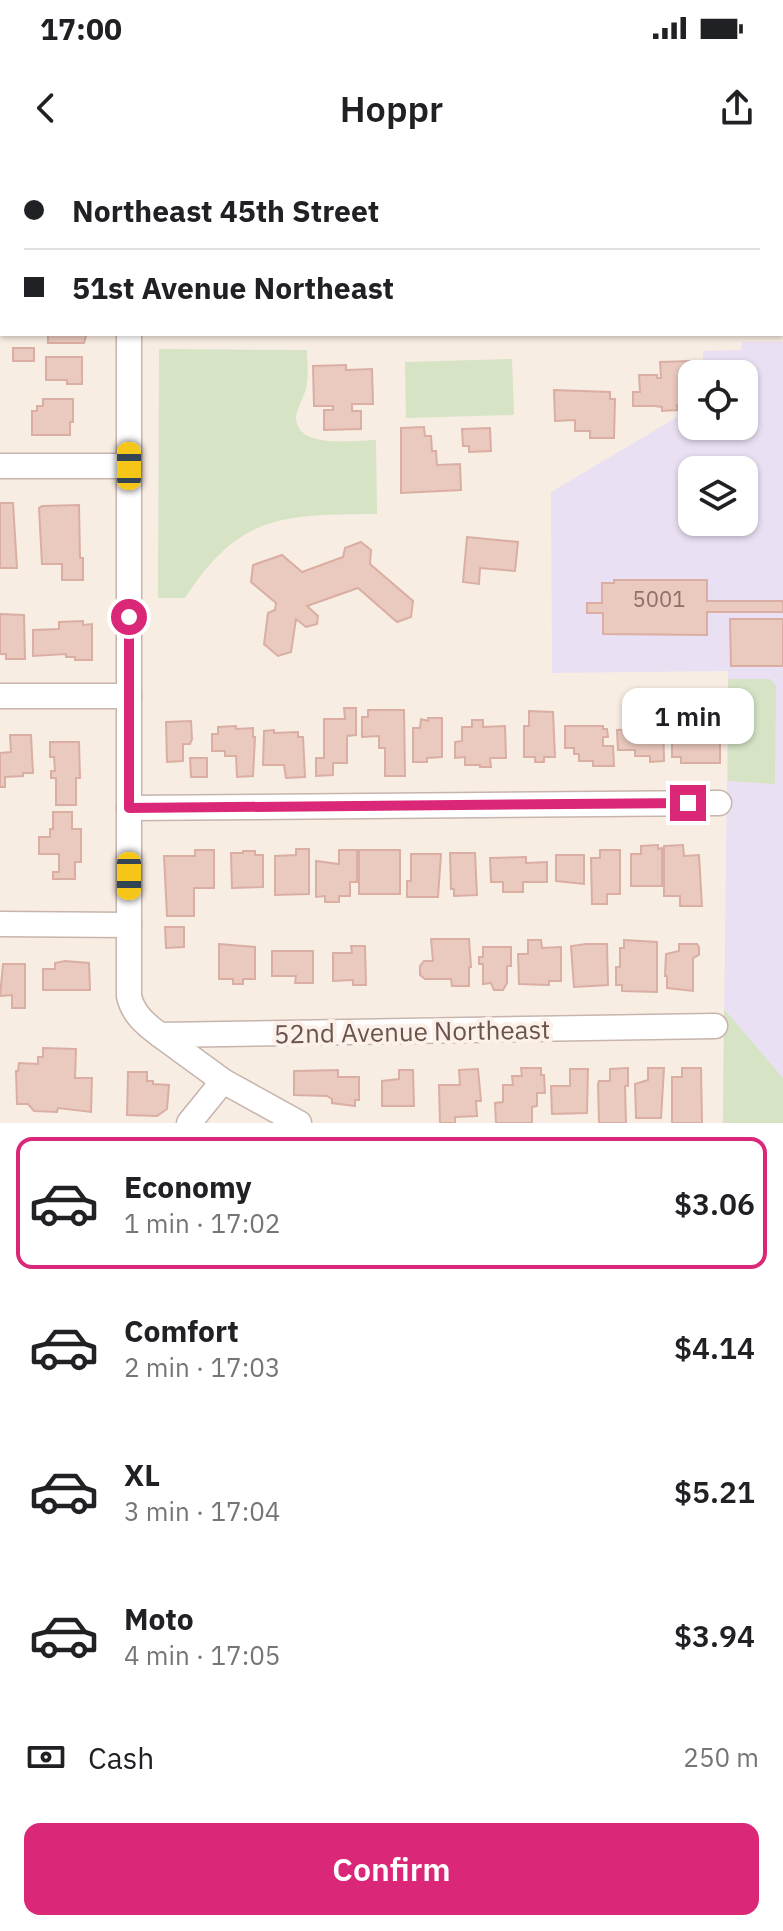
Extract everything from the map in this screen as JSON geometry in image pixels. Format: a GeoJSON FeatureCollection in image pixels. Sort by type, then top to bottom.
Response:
{"type":"FeatureCollection","features":[{"type":"Feature","properties":{"kind":"street"},"geometry":{"type":"LineString","coordinates":[[129,336],[131,1007],[160,1035],[223,1081],[299,1123]]}},
{"type":"Feature","properties":{"kind":"street"},"geometry":{"type":"LineString","coordinates":[[0,466],[129,466]]}},
{"type":"Feature","properties":{"kind":"street"},"geometry":{"type":"LineString","coordinates":[[0,696],[129,696]]}},
{"type":"Feature","properties":{"kind":"street"},"geometry":{"type":"LineString","coordinates":[[129,808],[719,803]]}},
{"type":"Feature","properties":{"kind":"street"},"geometry":{"type":"LineString","coordinates":[[0,924],[129,925]]}},
{"type":"Feature","properties":{"kind":"street","name":"52nd Avenue Northeast"},"geometry":{"type":"LineString","coordinates":[[160,1035],[715,1026]]}},
{"type":"Feature","properties":{"kind":"street"},"geometry":{"type":"LineString","coordinates":[[189,1123],[223,1081]]}},
{"type":"Feature","properties":{"kind":"shaded area"},"geometry":{"type":"Polygon","coordinates":[[[742,342],[783,342],[783,1123],[723,1123],[728,671],[552,673],[551,492],[678,417],[678,440],[758,440],[758,360],[703,360],[703,351],[741,350],[742,342]]]}},
{"type":"Feature","properties":{"kind":"green space"},"geometry":{"type":"Polygon","coordinates":[[[159,349],[307,350],[307,383],[296,417],[299,427],[306,435],[316,439],[376,440],[377,514],[316,516],[267,524],[245,534],[225,549],[185,598],[158,598],[159,349]]]}},
{"type":"Feature","properties":{"kind":"green space"},"geometry":{"type":"Polygon","coordinates":[[[512,359],[514,415],[406,418],[405,362],[512,359]]]}},
{"type":"Feature","properties":{"kind":"green space"},"geometry":{"type":"Polygon","coordinates":[[[728,679],[770,679],[776,686],[775,784],[728,781],[728,679]]]}},
{"type":"Feature","properties":{"kind":"green space"},"geometry":{"type":"Polygon","coordinates":[[[724,1009],[783,1078],[783,1123],[723,1123],[724,1009]]]}},
{"type":"Feature","properties":{"kind":"building"},"geometry":{"type":"Polygon","coordinates":[[[48,336],[86,336],[84,343],[48,343],[48,336]]]}},
{"type":"Feature","properties":{"kind":"building"},"geometry":{"type":"Polygon","coordinates":[[[13,348],[34,348],[34,361],[13,361],[13,348]]]}},
{"type":"Feature","properties":{"kind":"building"},"geometry":{"type":"Polygon","coordinates":[[[46,357],[82,357],[82,384],[46,380],[46,357]]]}},
{"type":"Feature","properties":{"kind":"building"},"geometry":{"type":"Polygon","coordinates":[[[678,361],[678,410],[662,411],[662,407],[633,406],[633,392],[640,392],[639,375],[657,375],[661,378],[660,362],[678,361]]]}},
{"type":"Feature","properties":{"kind":"building"},"geometry":{"type":"Polygon","coordinates":[[[346,365],[346,370],[372,369],[373,404],[352,404],[352,411],[361,411],[361,429],[324,430],[324,410],[333,410],[333,406],[314,406],[313,366],[346,365]]]}},
{"type":"Feature","properties":{"kind":"building"},"geometry":{"type":"Polygon","coordinates":[[[554,390],[610,392],[610,399],[615,399],[614,438],[590,438],[590,431],[575,431],[575,420],[555,421],[554,390]]]}},
{"type":"Feature","properties":{"kind":"building"},"geometry":{"type":"Polygon","coordinates":[[[43,399],[73,399],[70,435],[32,435],[32,411],[37,411],[37,406],[43,406],[43,399]]]}},
{"type":"Feature","properties":{"kind":"building"},"geometry":{"type":"Polygon","coordinates":[[[424,427],[425,436],[431,436],[437,465],[460,464],[461,490],[401,493],[401,428],[424,427]]]}},
{"type":"Feature","properties":{"kind":"building"},"geometry":{"type":"Polygon","coordinates":[[[490,428],[491,451],[469,452],[469,446],[463,446],[462,429],[490,428]]]}},
{"type":"Feature","properties":{"kind":"building"},"geometry":{"type":"Polygon","coordinates":[[[0,503],[13,503],[17,568],[0,568],[0,503]]]}},
{"type":"Feature","properties":{"kind":"building"},"geometry":{"type":"Polygon","coordinates":[[[79,505],[83,580],[62,580],[62,564],[42,564],[39,508],[79,505]]]}},
{"type":"Feature","properties":{"kind":"building"},"geometry":{"type":"Polygon","coordinates":[[[467,537],[518,542],[515,571],[480,568],[479,584],[463,582],[467,537]]]}},
{"type":"Feature","properties":{"kind":"building"},"geometry":{"type":"Polygon","coordinates":[[[361,542],[371,550],[370,564],[413,601],[411,617],[397,622],[358,588],[307,606],[318,616],[317,624],[306,627],[296,619],[291,652],[278,656],[264,644],[268,613],[275,610],[276,603],[251,582],[253,565],[282,555],[302,572],[343,557],[345,548],[361,542]]]}},
{"type":"Feature","properties":{"kind":"building"},"geometry":{"type":"Polygon","coordinates":[[[614,580],[707,580],[707,601],[783,601],[783,612],[707,612],[707,635],[603,634],[603,613],[587,613],[587,603],[602,603],[602,583],[614,583],[614,580]]]}},
{"type":"Feature","properties":{"kind":"building"},"geometry":{"type":"Polygon","coordinates":[[[0,614],[24,615],[25,659],[6,659],[6,654],[0,654],[0,614]]]}},
{"type":"Feature","properties":{"kind":"building"},"geometry":{"type":"Polygon","coordinates":[[[730,619],[783,619],[783,666],[731,666],[730,619]]]}},
{"type":"Feature","properties":{"kind":"building"},"geometry":{"type":"Polygon","coordinates":[[[83,621],[83,625],[92,624],[92,660],[75,660],[75,657],[66,657],[66,654],[33,656],[33,630],[59,629],[59,622],[83,621]]]}},
{"type":"Feature","properties":{"kind":"building"},"geometry":{"type":"Polygon","coordinates":[[[344,708],[356,708],[356,735],[347,736],[347,763],[333,763],[333,775],[316,776],[316,758],[324,758],[324,719],[345,719],[344,708]]]}},
{"type":"Feature","properties":{"kind":"building"},"geometry":{"type":"Polygon","coordinates":[[[368,710],[404,710],[405,776],[385,776],[385,748],[379,748],[379,736],[362,737],[362,717],[368,717],[368,710]]]}},
{"type":"Feature","properties":{"kind":"building"},"geometry":{"type":"Polygon","coordinates":[[[529,711],[553,712],[555,757],[544,757],[544,762],[535,762],[535,757],[524,757],[524,726],[529,726],[529,711]]]}},
{"type":"Feature","properties":{"kind":"building"},"geometry":{"type":"Polygon","coordinates":[[[663,712],[664,761],[650,762],[650,756],[635,756],[635,750],[618,750],[617,730],[645,729],[645,713],[663,712]]]}},
{"type":"Feature","properties":{"kind":"building"},"geometry":{"type":"Polygon","coordinates":[[[428,718],[442,718],[442,757],[413,762],[413,728],[420,728],[421,719],[428,721],[428,718]]]}},
{"type":"Feature","properties":{"kind":"building"},"geometry":{"type":"Polygon","coordinates":[[[472,720],[483,720],[483,727],[505,726],[506,758],[490,758],[491,767],[480,767],[465,765],[465,757],[455,758],[455,742],[462,741],[462,727],[472,727],[472,720]]]}},
{"type":"Feature","properties":{"kind":"building"},"geometry":{"type":"Polygon","coordinates":[[[191,721],[192,739],[190,744],[183,744],[183,761],[167,762],[166,722],[191,721]]]}},
{"type":"Feature","properties":{"kind":"building"},"geometry":{"type":"Polygon","coordinates":[[[692,721],[693,735],[720,735],[720,763],[681,763],[681,757],[672,757],[672,722],[692,721]]]}},
{"type":"Feature","properties":{"kind":"building"},"geometry":{"type":"Polygon","coordinates":[[[236,726],[236,729],[253,728],[253,776],[237,777],[236,756],[225,756],[225,751],[212,751],[212,734],[218,734],[218,727],[236,726]]]}},
{"type":"Feature","properties":{"kind":"building"},"geometry":{"type":"Polygon","coordinates":[[[565,726],[603,726],[607,729],[608,737],[603,737],[603,746],[613,746],[614,766],[593,766],[593,761],[579,761],[579,754],[574,754],[574,748],[565,748],[565,726]]]}},
{"type":"Feature","properties":{"kind":"building"},"geometry":{"type":"Polygon","coordinates":[[[274,730],[274,733],[298,732],[298,737],[303,737],[305,777],[286,778],[284,765],[263,765],[264,731],[274,730]]]}},
{"type":"Feature","properties":{"kind":"building"},"geometry":{"type":"Polygon","coordinates":[[[10,735],[31,735],[33,773],[5,777],[5,787],[0,787],[0,753],[11,752],[10,735]]]}},
{"type":"Feature","properties":{"kind":"building"},"geometry":{"type":"Polygon","coordinates":[[[50,742],[79,742],[80,778],[76,778],[76,805],[56,805],[56,778],[51,778],[51,771],[55,771],[54,757],[50,757],[50,742]]]}},
{"type":"Feature","properties":{"kind":"building"},"geometry":{"type":"Polygon","coordinates":[[[190,758],[207,758],[207,777],[191,777],[190,758]]]}},
{"type":"Feature","properties":{"kind":"building"},"geometry":{"type":"Polygon","coordinates":[[[53,812],[72,812],[72,829],[81,829],[81,862],[75,862],[75,879],[53,879],[53,872],[59,872],[59,854],[39,854],[39,837],[50,837],[50,829],[53,829],[53,812]]]}},
{"type":"Feature","properties":{"kind":"building"},"geometry":{"type":"Polygon","coordinates":[[[658,845],[658,849],[662,848],[662,886],[631,886],[631,854],[641,854],[641,846],[658,845]]]}},
{"type":"Feature","properties":{"kind":"building"},"geometry":{"type":"Polygon","coordinates":[[[683,845],[684,856],[699,855],[702,906],[680,906],[680,896],[664,896],[664,846],[683,845]]]}},
{"type":"Feature","properties":{"kind":"building"},"geometry":{"type":"Polygon","coordinates":[[[296,849],[309,849],[309,894],[275,895],[275,856],[296,855],[296,849]]]}},
{"type":"Feature","properties":{"kind":"building"},"geometry":{"type":"Polygon","coordinates":[[[195,850],[214,850],[214,888],[194,888],[194,916],[167,916],[164,856],[195,856],[195,850]]]}},
{"type":"Feature","properties":{"kind":"building"},"geometry":{"type":"Polygon","coordinates":[[[339,850],[357,850],[357,882],[350,882],[350,896],[339,896],[339,902],[325,902],[325,896],[316,897],[316,861],[339,864],[339,850]]]}},
{"type":"Feature","properties":{"kind":"building"},"geometry":{"type":"Polygon","coordinates":[[[359,850],[400,850],[400,894],[359,894],[359,850]]]}},
{"type":"Feature","properties":{"kind":"building"},"geometry":{"type":"Polygon","coordinates":[[[600,850],[620,850],[620,894],[607,894],[607,904],[592,904],[591,858],[600,858],[600,850]]]}},
{"type":"Feature","properties":{"kind":"building"},"geometry":{"type":"Polygon","coordinates":[[[243,851],[263,855],[263,887],[232,888],[231,853],[243,851]]]}},
{"type":"Feature","properties":{"kind":"building"},"geometry":{"type":"Polygon","coordinates":[[[450,853],[475,853],[477,895],[454,896],[450,853]]]}},
{"type":"Feature","properties":{"kind":"building"},"geometry":{"type":"Polygon","coordinates":[[[411,854],[441,854],[438,897],[407,897],[407,881],[411,881],[411,854]]]}},
{"type":"Feature","properties":{"kind":"building"},"geometry":{"type":"Polygon","coordinates":[[[556,855],[584,855],[584,884],[556,881],[556,855]]]}},
{"type":"Feature","properties":{"kind":"building"},"geometry":{"type":"Polygon","coordinates":[[[526,857],[526,863],[547,862],[547,882],[523,882],[523,892],[503,892],[503,882],[491,882],[490,858],[526,857]]]}},
{"type":"Feature","properties":{"kind":"building"},"geometry":{"type":"Polygon","coordinates":[[[165,927],[184,927],[184,947],[166,948],[165,927]]]}},
{"type":"Feature","properties":{"kind":"building"},"geometry":{"type":"Polygon","coordinates":[[[431,939],[469,939],[469,986],[452,986],[451,979],[425,979],[420,975],[420,966],[424,961],[433,961],[431,939]]]}},
{"type":"Feature","properties":{"kind":"building"},"geometry":{"type":"Polygon","coordinates":[[[528,940],[541,940],[542,948],[561,947],[561,981],[549,981],[549,985],[519,984],[518,954],[528,954],[528,940]]]}},
{"type":"Feature","properties":{"kind":"building"},"geometry":{"type":"Polygon","coordinates":[[[624,940],[657,942],[657,992],[622,991],[622,985],[616,985],[616,967],[620,967],[620,948],[624,948],[624,940]]]}},
{"type":"Feature","properties":{"kind":"building"},"geometry":{"type":"Polygon","coordinates":[[[219,944],[255,947],[255,979],[243,979],[243,984],[233,984],[233,979],[219,979],[219,944]]]}},
{"type":"Feature","properties":{"kind":"building"},"geometry":{"type":"Polygon","coordinates":[[[607,944],[608,985],[574,987],[571,946],[607,944]]]}},
{"type":"Feature","properties":{"kind":"building"},"geometry":{"type":"Polygon","coordinates":[[[679,944],[697,944],[699,947],[699,955],[693,958],[693,991],[667,988],[666,954],[679,951],[679,944]]]}},
{"type":"Feature","properties":{"kind":"building"},"geometry":{"type":"Polygon","coordinates":[[[351,946],[365,946],[366,985],[353,985],[353,980],[333,981],[333,953],[352,953],[351,946]]]}},
{"type":"Feature","properties":{"kind":"building"},"geometry":{"type":"Polygon","coordinates":[[[483,947],[511,947],[511,966],[507,966],[507,983],[503,990],[494,990],[491,983],[483,984],[483,964],[479,964],[479,957],[483,957],[483,947]]]}},
{"type":"Feature","properties":{"kind":"building"},"geometry":{"type":"Polygon","coordinates":[[[272,951],[313,951],[313,983],[295,983],[296,976],[272,976],[272,951]]]}},
{"type":"Feature","properties":{"kind":"building"},"geometry":{"type":"Polygon","coordinates":[[[55,963],[89,963],[90,990],[43,990],[43,969],[55,969],[55,963]]]}},
{"type":"Feature","properties":{"kind":"building"},"geometry":{"type":"Polygon","coordinates":[[[3,964],[25,964],[25,1008],[12,1008],[12,995],[0,996],[3,964]]]}},
{"type":"Feature","properties":{"kind":"building"},"geometry":{"type":"Polygon","coordinates":[[[43,1048],[76,1049],[75,1078],[92,1078],[91,1112],[58,1108],[57,1112],[34,1111],[28,1104],[17,1104],[16,1071],[19,1063],[38,1064],[38,1057],[43,1057],[43,1048]]]}},
{"type":"Feature","properties":{"kind":"building"},"geometry":{"type":"Polygon","coordinates":[[[521,1068],[541,1068],[541,1075],[544,1075],[545,1093],[537,1093],[537,1106],[532,1107],[532,1123],[496,1123],[495,1103],[503,1102],[503,1085],[513,1085],[512,1076],[522,1076],[521,1068]]]}},
{"type":"Feature","properties":{"kind":"building"},"geometry":{"type":"Polygon","coordinates":[[[628,1068],[626,1123],[599,1123],[599,1081],[610,1081],[610,1069],[628,1068]]]}},
{"type":"Feature","properties":{"kind":"building"},"geometry":{"type":"Polygon","coordinates":[[[648,1068],[664,1068],[661,1118],[636,1118],[635,1084],[648,1080],[648,1068]]]}},
{"type":"Feature","properties":{"kind":"building"},"geometry":{"type":"Polygon","coordinates":[[[682,1068],[701,1068],[702,1123],[672,1123],[672,1077],[682,1077],[682,1068]]]}},
{"type":"Feature","properties":{"kind":"building"},"geometry":{"type":"Polygon","coordinates":[[[478,1069],[481,1101],[476,1101],[477,1116],[455,1117],[455,1123],[440,1123],[439,1085],[460,1085],[459,1070],[478,1069]]]}},
{"type":"Feature","properties":{"kind":"building"},"geometry":{"type":"Polygon","coordinates":[[[570,1069],[588,1069],[587,1113],[552,1114],[551,1086],[570,1086],[570,1069]]]}},
{"type":"Feature","properties":{"kind":"building"},"geometry":{"type":"Polygon","coordinates":[[[338,1070],[338,1077],[359,1077],[359,1100],[355,1100],[355,1106],[332,1103],[327,1096],[294,1095],[294,1071],[338,1070]]]}},
{"type":"Feature","properties":{"kind":"building"},"geometry":{"type":"Polygon","coordinates":[[[399,1070],[413,1070],[414,1106],[382,1106],[382,1081],[399,1079],[399,1070]]]}},
{"type":"Feature","properties":{"kind":"building"},"geometry":{"type":"Polygon","coordinates":[[[128,1072],[147,1072],[147,1081],[169,1085],[167,1109],[157,1116],[127,1115],[128,1072]]]}},
{"type":"Feature","properties":{"kind":"route"},"geometry":{"type":"LineString","coordinates":[[129,617],[129,808],[688,803]]}}]}
